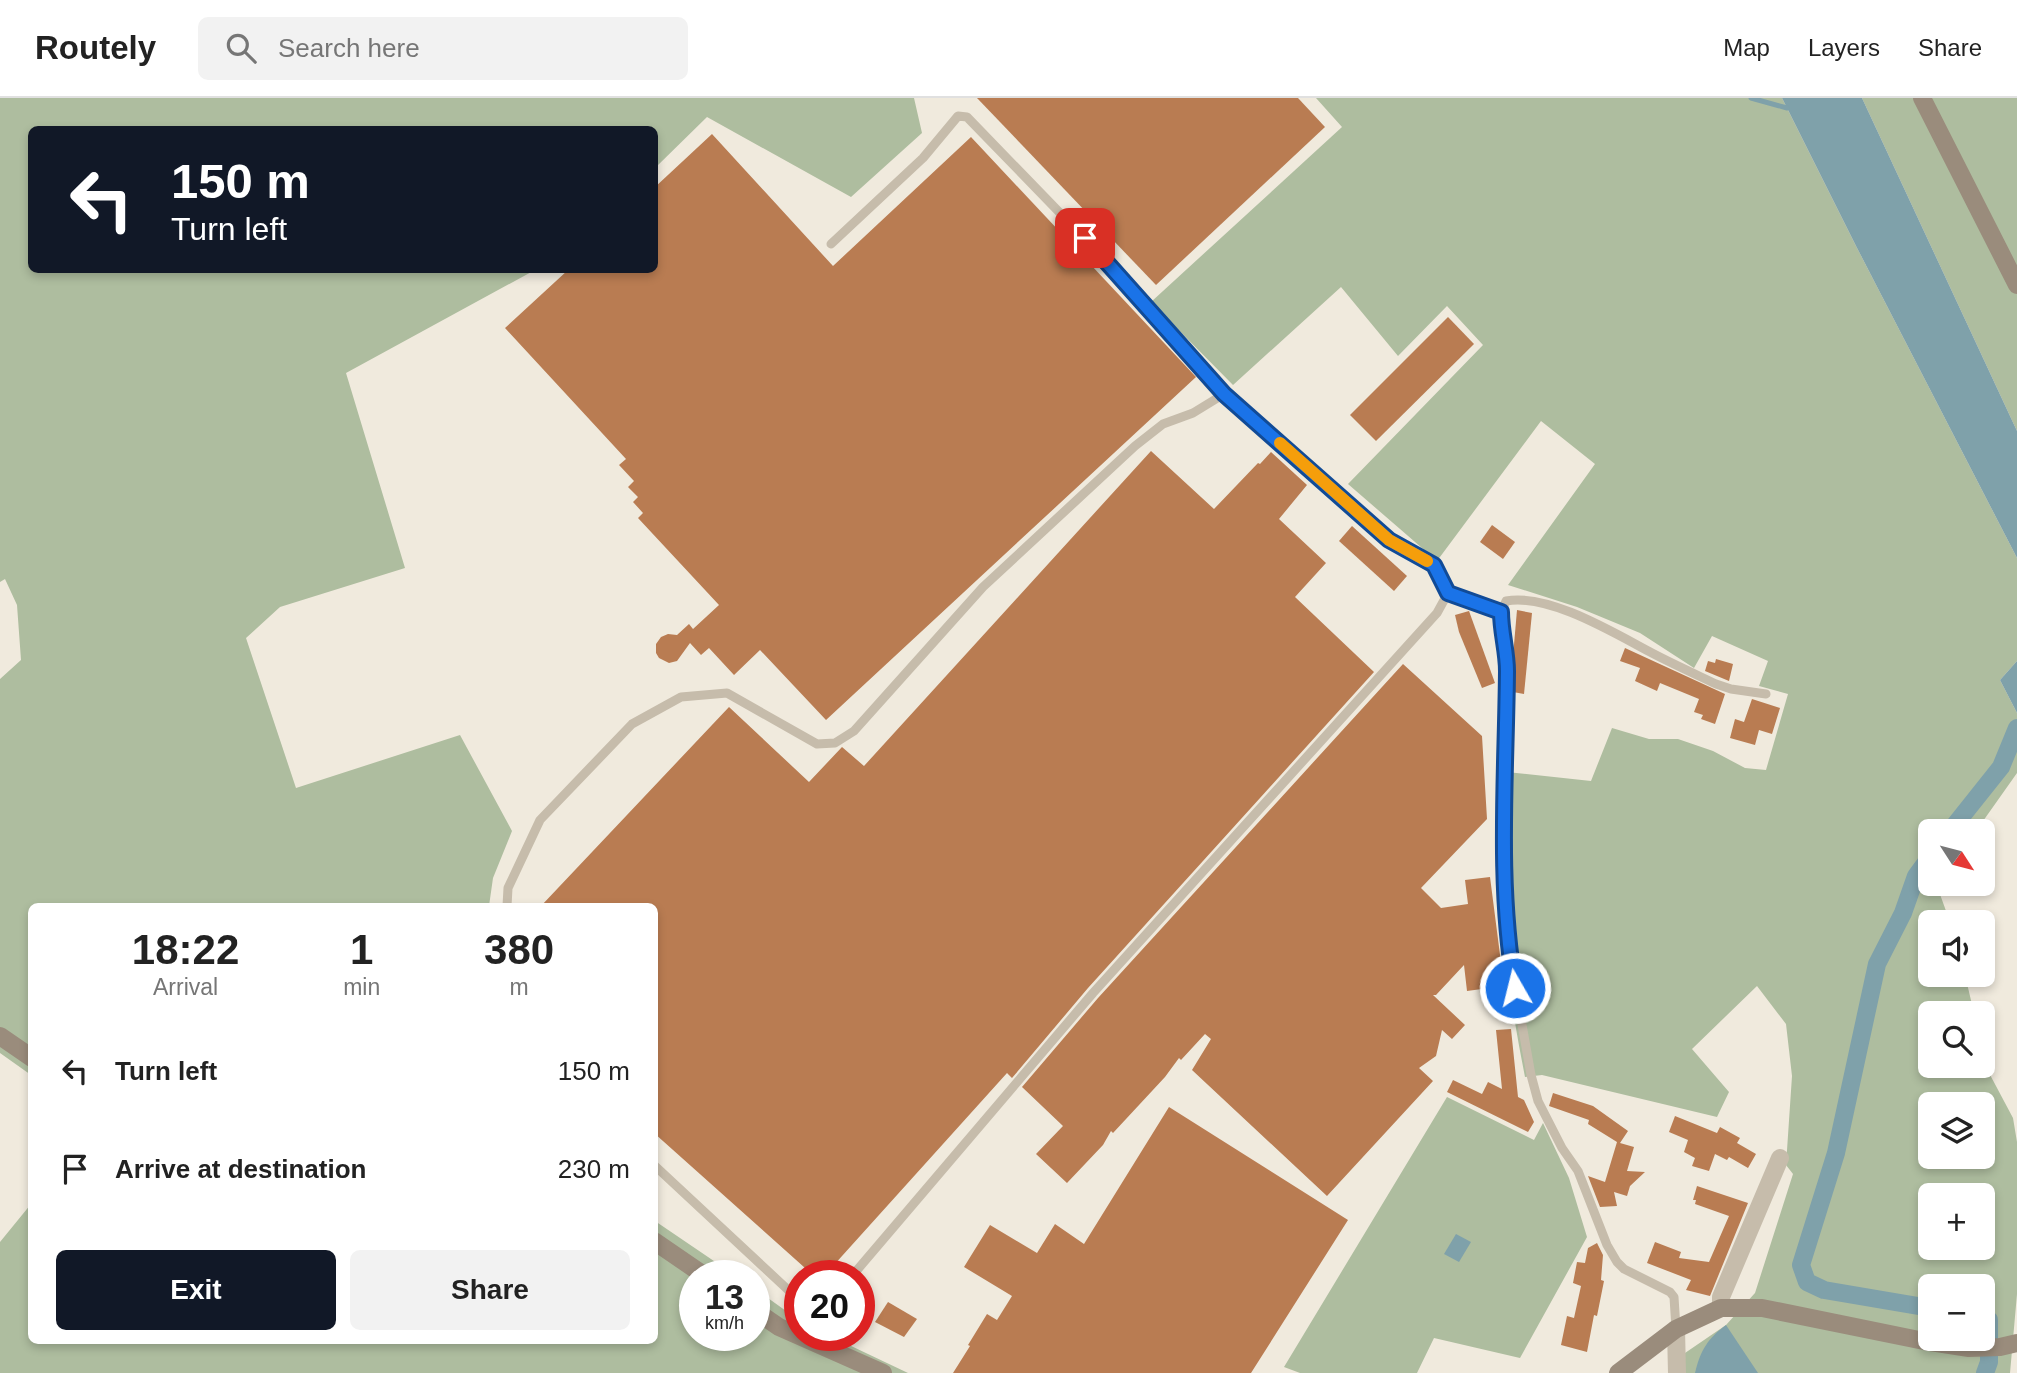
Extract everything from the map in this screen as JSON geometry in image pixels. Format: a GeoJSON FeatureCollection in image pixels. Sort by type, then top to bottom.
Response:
{"type":"FeatureCollection","features":[{"type":"Feature","properties":{"kind":"street"},"geometry":{"type":"LineString","coordinates":[[1922,98],[2017,285]]}},
{"type":"Feature","properties":{"kind":"street"},"geometry":{"type":"LineString","coordinates":[[0,1036],[28,1055]]}},
{"type":"Feature","properties":{"kind":"street"},"geometry":{"type":"LineString","coordinates":[[1721,1308],[1721,1297],[1780,1158]]}},
{"type":"Feature","properties":{"kind":"street"},"geometry":{"type":"LineString","coordinates":[[658,1244],[682,1260]]}},
{"type":"Feature","properties":{"kind":"street"},"geometry":{"type":"LineString","coordinates":[[1618,1373],[1676,1329],[1721,1308],[1762,1308],[1969,1348],[2009,1345]]}},
{"type":"Feature","properties":{"kind":"street"},"geometry":{"type":"LineString","coordinates":[[1676,1329],[1677,1373]]}},
{"type":"Feature","properties":{"kind":"street"},"geometry":{"type":"LineString","coordinates":[[838,1351],[883,1373]]}},
{"type":"Feature","properties":{"kind":"lane"},"geometry":{"type":"LineString","coordinates":[[831,244],[923,158],[958,116],[967,117],[1121,276],[1224,394],[1389,540],[1434,565],[1448,593],[1501,612]]}},
{"type":"Feature","properties":{"kind":"lane"},"geometry":{"type":"LineString","coordinates":[[507,903],[508,888],[540,820],[632,723],[681,696],[727,693],[817,744],[835,743],[854,731],[983,587],[1135,446],[1164,424],[1193,413],[1224,394]]}},
{"type":"Feature","properties":{"kind":"lane"},"geometry":{"type":"LineString","coordinates":[[866,1260],[1093,993],[1437,613],[1448,593]]}},
{"type":"Feature","properties":{"kind":"lane"},"geometry":{"type":"LineString","coordinates":[[1676,1329],[1674,1297],[1670,1292],[1624,1269],[1607,1245],[1578,1171],[1562,1148],[1538,1101],[1531,1075],[1511,963],[1503,859],[1507,666],[1501,612],[1506,601],[1520,598],[1539,602],[1620,635],[1716,684],[1731,690],[1766,694]]}},
{"type":"Feature","properties":{"kind":"lane"},"geometry":{"type":"LineString","coordinates":[[658,1169],[784,1286]]}},
{"type":"Feature","properties":{"kind":"green space"},"geometry":{"type":"Polygon","coordinates":[[[0,98],[914,98],[922,133],[851,197],[707,117],[658,165],[658,126],[28,126],[28,273],[529,273],[346,373],[405,568],[280,607],[246,638],[296,788],[460,735],[512,831],[493,878],[489,903],[28,903],[28,1073],[0,1053],[0,679],[21,660],[17,605],[5,579],[0,582],[0,98]]]}},
{"type":"Feature","properties":{"kind":"green space"},"geometry":{"type":"Polygon","coordinates":[[[1316,98],[1782,98],[2017,558],[2017,661],[2000,680],[2017,713],[2017,773],[1984,819],[1918,819],[1918,896],[1941,896],[1946,910],[1918,910],[1918,987],[1968,987],[1971,1001],[1918,1001],[1918,1078],[1992,1078],[2013,1118],[2017,1142],[2017,1294],[2010,1373],[1684,1373],[1685,1353],[1726,1325],[1755,1293],[1793,1174],[1786,1165],[1792,1076],[1786,1024],[1757,986],[1692,1049],[1729,1092],[1717,1117],[1542,1075],[1525,1077],[1511,1001],[1498,886],[1497,771],[1591,781],[1612,728],[1649,739],[1678,739],[1713,751],[1745,768],[1766,770],[1788,694],[1759,686],[1768,661],[1712,636],[1694,668],[1640,633],[1577,607],[1508,585],[1595,464],[1541,421],[1437,561],[1348,484],[1483,345],[1447,306],[1398,356],[1341,287],[1233,385],[1151,302],[1342,127],[1316,98]]]}},
{"type":"Feature","properties":{"kind":"green space"},"geometry":{"type":"Polygon","coordinates":[[[1862,98],[2017,98],[2017,431],[1862,98]]]}},
{"type":"Feature","properties":{"kind":"green space"},"geometry":{"type":"Polygon","coordinates":[[[1447,1097],[1534,1140],[1543,1123],[1569,1178],[1587,1237],[1520,1358],[1434,1338],[1417,1373],[1300,1373],[1284,1367],[1447,1097]]]}},
{"type":"Feature","properties":{"kind":"green space"},"geometry":{"type":"Polygon","coordinates":[[[28,1208],[28,1344],[658,1344],[658,1223],[712,1260],[679,1260],[679,1351],[770,1351],[770,1299],[784,1310],[784,1351],[862,1351],[908,1373],[0,1373],[0,1242],[28,1208]]]}},
{"type":"Feature","properties":{"kind":"water"},"geometry":{"type":"Polygon","coordinates":[[[1782,98],[1862,98],[2017,431],[2017,558],[1856,246],[1782,98]]]}},
{"type":"Feature","properties":{"kind":"water"},"geometry":{"type":"Polygon","coordinates":[[[2017,661],[2017,713],[2000,680],[2017,661]]]}},
{"type":"Feature","properties":{"kind":"water"},"geometry":{"type":"Polygon","coordinates":[[[1456,1234],[1471,1242],[1459,1262],[1444,1254],[1456,1234]]]}},
{"type":"Feature","properties":{"kind":"water"},"geometry":{"type":"Polygon","coordinates":[[[1726,1325],[1758,1373],[1695,1373],[1706,1346],[1726,1325]]]}},
{"type":"Feature","properties":{"kind":"building"},"geometry":{"type":"Polygon","coordinates":[[[977,98],[1298,98],[1325,127],[1156,285],[977,98]]]}},
{"type":"Feature","properties":{"kind":"building"},"geometry":{"type":"Polygon","coordinates":[[[712,134],[833,266],[971,137],[1196,377],[826,720],[760,650],[734,675],[709,648],[701,655],[690,643],[677,661],[669,663],[659,658],[656,644],[661,637],[668,634],[677,635],[689,624],[693,629],[719,605],[638,518],[643,513],[633,502],[638,497],[628,487],[634,481],[619,465],[626,459],[505,328],[565,273],[658,273],[658,184],[712,134]]]}},
{"type":"Feature","properties":{"kind":"building"},"geometry":{"type":"Polygon","coordinates":[[[1448,317],[1474,344],[1376,441],[1350,415],[1448,317]]]}},
{"type":"Feature","properties":{"kind":"building"},"geometry":{"type":"Polygon","coordinates":[[[1151,451],[1214,509],[1271,452],[1307,485],[1279,519],[1326,563],[1295,597],[1374,672],[1088,988],[1012,1078],[1007,1073],[838,1260],[796,1260],[658,1137],[658,903],[544,903],[729,707],[809,782],[842,747],[864,766],[1151,451]]]}},
{"type":"Feature","properties":{"kind":"building"},"geometry":{"type":"Polygon","coordinates":[[[1492,525],[1515,542],[1503,559],[1480,542],[1492,525]]]}},
{"type":"Feature","properties":{"kind":"building"},"geometry":{"type":"Polygon","coordinates":[[[1352,526],[1407,576],[1394,591],[1339,541],[1352,526]]]}},
{"type":"Feature","properties":{"kind":"building"},"geometry":{"type":"Polygon","coordinates":[[[1517,610],[1532,613],[1524,694],[1513,692],[1517,610]]]}},
{"type":"Feature","properties":{"kind":"building"},"geometry":{"type":"Polygon","coordinates":[[[1469,611],[1495,683],[1482,688],[1459,632],[1455,615],[1469,611]]]}},
{"type":"Feature","properties":{"kind":"building"},"geometry":{"type":"Polygon","coordinates":[[[1625,648],[1725,694],[1715,724],[1701,719],[1703,715],[1694,712],[1699,699],[1660,683],[1657,691],[1635,681],[1640,668],[1620,661],[1625,648]]]}},
{"type":"Feature","properties":{"kind":"building"},"geometry":{"type":"Polygon","coordinates":[[[1716,659],[1733,664],[1729,681],[1705,671],[1708,661],[1715,663],[1716,659]]]}},
{"type":"Feature","properties":{"kind":"building"},"geometry":{"type":"Polygon","coordinates":[[[1403,664],[1482,736],[1487,819],[1421,888],[1441,908],[1468,904],[1465,880],[1490,877],[1504,986],[1467,991],[1464,965],[1433,995],[1465,1025],[1452,1039],[1442,1030],[1436,1056],[1419,1068],[1433,1081],[1327,1196],[1192,1070],[1211,1039],[1205,1034],[1181,1060],[1179,1058],[1113,1133],[1111,1131],[1103,1145],[1067,1183],[1036,1154],[1063,1126],[1022,1087],[1098,998],[1403,664]]]}},
{"type":"Feature","properties":{"kind":"building"},"geometry":{"type":"Polygon","coordinates":[[[1752,699],[1780,708],[1772,734],[1759,730],[1755,745],[1730,738],[1735,719],[1744,722],[1752,699]]]}},
{"type":"Feature","properties":{"kind":"building"},"geometry":{"type":"Polygon","coordinates":[[[1511,1029],[1518,1097],[1524,1100],[1534,1122],[1528,1132],[1447,1092],[1453,1080],[1482,1094],[1488,1082],[1502,1089],[1496,1030],[1511,1029]]]}},
{"type":"Feature","properties":{"kind":"building"},"geometry":{"type":"Polygon","coordinates":[[[1553,1093],[1593,1106],[1628,1131],[1620,1143],[1634,1147],[1627,1171],[1645,1172],[1630,1186],[1627,1196],[1614,1192],[1617,1206],[1600,1207],[1588,1176],[1605,1182],[1617,1142],[1588,1124],[1589,1120],[1549,1106],[1553,1093]]]}},
{"type":"Feature","properties":{"kind":"building"},"geometry":{"type":"Polygon","coordinates":[[[1169,1107],[1348,1220],[1251,1373],[953,1373],[987,1314],[997,1320],[1012,1296],[964,1267],[990,1225],[1037,1253],[1055,1224],[1084,1244],[1169,1107]]]}},
{"type":"Feature","properties":{"kind":"building"},"geometry":{"type":"Polygon","coordinates":[[[1675,1116],[1717,1133],[1720,1127],[1740,1138],[1737,1143],[1756,1154],[1748,1168],[1729,1157],[1727,1160],[1715,1154],[1709,1171],[1692,1166],[1695,1158],[1684,1152],[1688,1140],[1669,1132],[1675,1116]]]}},
{"type":"Feature","properties":{"kind":"building"},"geometry":{"type":"Polygon","coordinates":[[[1697,1186],[1748,1203],[1710,1296],[1686,1290],[1691,1280],[1647,1263],[1655,1242],[1681,1252],[1679,1258],[1709,1262],[1729,1216],[1695,1204],[1696,1200],[1693,1200],[1697,1186]]]}},
{"type":"Feature","properties":{"kind":"building"},"geometry":{"type":"Polygon","coordinates":[[[1597,1243],[1603,1255],[1601,1280],[1604,1281],[1587,1352],[1561,1345],[1567,1316],[1574,1318],[1581,1286],[1573,1283],[1577,1262],[1585,1263],[1588,1248],[1597,1243]]]}},
{"type":"Feature","properties":{"kind":"building"},"geometry":{"type":"Polygon","coordinates":[[[888,1302],[917,1319],[904,1337],[875,1322],[888,1302]]]}},
{"type":"Feature","properties":{"kind":"waterway"},"geometry":{"type":"LineString","coordinates":[[1751,98],[1787,108]]}},
{"type":"Feature","properties":{"kind":"waterway"},"geometry":{"type":"LineString","coordinates":[[1960,819],[2001,767],[2017,728]]}},
{"type":"Feature","properties":{"kind":"waterway"},"geometry":{"type":"LineString","coordinates":[[1918,873],[1903,913],[1877,964],[1836,1153],[1801,1265],[1807,1282],[1824,1290],[1918,1306]]}},
{"type":"Feature","properties":{"kind":"waterway"},"geometry":{"type":"LineString","coordinates":[[1985,1373],[1989,1351]]}},
{"type":"Feature","properties":{"kind":"slow traffic"},"geometry":{"type":"LineString","coordinates":[[1280,443],[1389,540],[1427,561]]}},
{"type":"Feature","properties":{"kind":"route"},"geometry":{"type":"LineString","coordinates":[[1085,238],[1224,394],[1389,540],[1434,565],[1448,593],[1501,612],[1507,666],[1503,859],[1515,988]]}}]}
